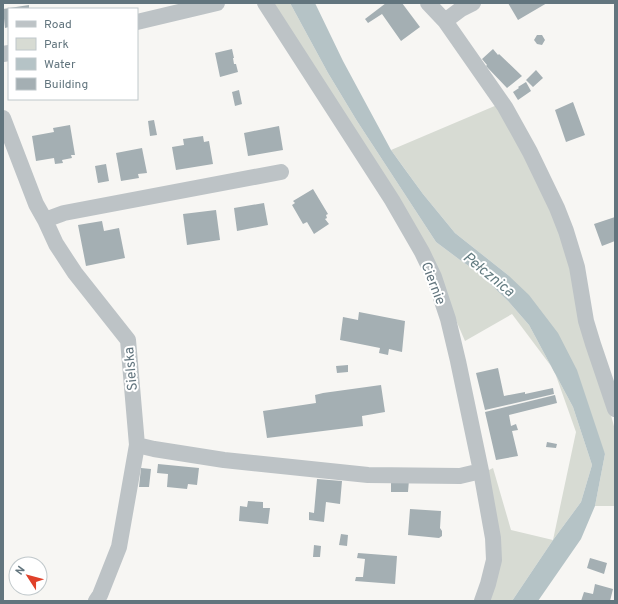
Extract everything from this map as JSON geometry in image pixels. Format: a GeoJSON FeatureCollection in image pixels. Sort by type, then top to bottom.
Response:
{"type":"FeatureCollection","features":[{"type":"Feature","properties":{"kind":"street"},"geometry":{"type":"LineString","coordinates":[[138,22],[217,3]]}},
{"type":"Feature","properties":{"kind":"street","name":"Ciernie"},"geometry":{"type":"LineString","coordinates":[[265,3],[392,200],[422,252],[434,277],[448,319],[481,471],[493,538],[494,560],[482,601]]}},
{"type":"Feature","properties":{"kind":"street"},"geometry":{"type":"LineString","coordinates":[[428,3],[445,21],[505,107],[530,152],[557,208],[577,267],[586,321],[615,410]]}},
{"type":"Feature","properties":{"kind":"street"},"geometry":{"type":"LineString","coordinates":[[445,21],[461,9],[473,3]]}},
{"type":"Feature","properties":{"kind":"street","name":"Sielska"},"geometry":{"type":"LineString","coordinates":[[3,118],[36,204],[56,244],[75,273],[128,340],[137,445],[119,548],[100,595],[96,601]]}},
{"type":"Feature","properties":{"kind":"street"},"geometry":{"type":"LineString","coordinates":[[45,220],[64,213],[281,172]]}},
{"type":"Feature","properties":{"kind":"street"},"geometry":{"type":"LineString","coordinates":[[137,445],[224,460],[368,475],[460,476],[481,471]]}},
{"type":"Feature","properties":{"kind":"green space"},"geometry":{"type":"Polygon","coordinates":[[[273,3],[290,3],[328,73],[357,121],[436,242],[479,273],[508,301],[529,325],[551,366],[512,314],[465,341],[455,318],[273,3]]]}},
{"type":"Feature","properties":{"kind":"green space"},"geometry":{"type":"Polygon","coordinates":[[[497,105],[524,152],[561,232],[615,430],[615,506],[595,506],[605,454],[508,275],[455,233],[423,194],[391,150],[497,105]]]}},
{"type":"Feature","properties":{"kind":"green space"},"geometry":{"type":"Polygon","coordinates":[[[556,375],[573,407],[592,465],[581,502],[553,540],[576,432],[556,375]]]}},
{"type":"Feature","properties":{"kind":"green space"},"geometry":{"type":"Polygon","coordinates":[[[493,468],[511,530],[553,540],[512,601],[489,601],[489,470],[493,468]]]}},
{"type":"Feature","properties":{"kind":"water","name":"Pełcznica"},"geometry":{"type":"Polygon","coordinates":[[[290,3],[315,3],[343,61],[391,150],[423,194],[455,233],[508,275],[529,295],[558,333],[577,370],[605,454],[595,506],[581,539],[538,601],[512,601],[553,540],[581,502],[592,465],[573,407],[529,325],[508,301],[479,273],[436,242],[357,121],[328,73],[290,3]]]}},
{"type":"Feature","properties":{"kind":"building"},"geometry":{"type":"Polygon","coordinates":[[[386,3],[402,3],[420,27],[401,41],[382,14],[368,23],[365,19],[386,3]]]}},
{"type":"Feature","properties":{"kind":"building"},"geometry":{"type":"Polygon","coordinates":[[[508,3],[547,3],[518,20],[508,3]]]}},
{"type":"Feature","properties":{"kind":"building"},"geometry":{"type":"Polygon","coordinates":[[[29,5],[29,8],[10,8],[29,5]]]}},
{"type":"Feature","properties":{"kind":"building"},"geometry":{"type":"Polygon","coordinates":[[[8,8],[8,27],[5,28],[3,9],[8,8]]]}},
{"type":"Feature","properties":{"kind":"building"},"geometry":{"type":"Polygon","coordinates":[[[537,35],[542,35],[545,40],[542,45],[537,44],[534,40],[537,35]]]}},
{"type":"Feature","properties":{"kind":"building"},"geometry":{"type":"Polygon","coordinates":[[[232,49],[234,64],[236,64],[238,72],[220,77],[215,53],[232,49]]]}},
{"type":"Feature","properties":{"kind":"building"},"geometry":{"type":"Polygon","coordinates":[[[493,49],[522,76],[507,88],[486,66],[487,65],[482,59],[493,49]]]}},
{"type":"Feature","properties":{"kind":"building"},"geometry":{"type":"Polygon","coordinates":[[[536,70],[543,78],[533,87],[526,80],[536,70]]]}},
{"type":"Feature","properties":{"kind":"building"},"geometry":{"type":"Polygon","coordinates":[[[526,82],[531,91],[518,100],[513,92],[526,82]]]}},
{"type":"Feature","properties":{"kind":"building"},"geometry":{"type":"Polygon","coordinates":[[[239,90],[242,104],[235,106],[232,92],[239,90]]]}},
{"type":"Feature","properties":{"kind":"building"},"geometry":{"type":"Polygon","coordinates":[[[573,102],[585,135],[566,142],[555,110],[573,102]]]}},
{"type":"Feature","properties":{"kind":"building"},"geometry":{"type":"Polygon","coordinates":[[[154,120],[157,135],[150,136],[148,121],[154,120]]]}},
{"type":"Feature","properties":{"kind":"building"},"geometry":{"type":"Polygon","coordinates":[[[70,125],[75,155],[71,155],[72,158],[62,160],[63,163],[55,164],[54,158],[36,161],[32,136],[54,132],[53,128],[70,125]]]}},
{"type":"Feature","properties":{"kind":"building"},"geometry":{"type":"Polygon","coordinates":[[[279,126],[283,150],[248,156],[244,133],[279,126]]]}},
{"type":"Feature","properties":{"kind":"building"},"geometry":{"type":"Polygon","coordinates":[[[203,136],[204,142],[209,141],[213,164],[176,170],[172,147],[184,145],[183,139],[203,136]]]}},
{"type":"Feature","properties":{"kind":"building"},"geometry":{"type":"Polygon","coordinates":[[[142,148],[147,173],[138,174],[139,178],[121,181],[116,153],[142,148]]]}},
{"type":"Feature","properties":{"kind":"building"},"geometry":{"type":"Polygon","coordinates":[[[106,164],[109,181],[98,183],[95,166],[106,164]]]}},
{"type":"Feature","properties":{"kind":"building"},"geometry":{"type":"Polygon","coordinates":[[[313,189],[328,214],[326,215],[327,218],[325,219],[329,224],[314,234],[307,222],[303,224],[292,205],[295,203],[293,201],[313,189]]]}},
{"type":"Feature","properties":{"kind":"building"},"geometry":{"type":"Polygon","coordinates":[[[264,203],[268,225],[237,231],[234,208],[264,203]]]}},
{"type":"Feature","properties":{"kind":"building"},"geometry":{"type":"Polygon","coordinates":[[[216,210],[220,240],[187,245],[183,214],[216,210]]]}},
{"type":"Feature","properties":{"kind":"building"},"geometry":{"type":"Polygon","coordinates":[[[615,217],[615,241],[602,246],[594,224],[615,217]]]}},
{"type":"Feature","properties":{"kind":"building"},"geometry":{"type":"Polygon","coordinates":[[[102,221],[104,231],[119,228],[125,258],[86,266],[78,225],[102,221]]]}},
{"type":"Feature","properties":{"kind":"building"},"geometry":{"type":"Polygon","coordinates":[[[359,312],[405,321],[402,352],[389,349],[388,355],[379,353],[380,348],[340,340],[343,317],[358,320],[359,312]]]}},
{"type":"Feature","properties":{"kind":"building"},"geometry":{"type":"Polygon","coordinates":[[[348,365],[348,372],[337,373],[336,366],[348,365]]]}},
{"type":"Feature","properties":{"kind":"building"},"geometry":{"type":"Polygon","coordinates":[[[498,368],[504,396],[525,392],[525,394],[553,388],[554,394],[485,410],[476,373],[498,368]]]}},
{"type":"Feature","properties":{"kind":"building"},"geometry":{"type":"Polygon","coordinates":[[[381,385],[385,412],[362,416],[363,426],[267,438],[263,411],[316,403],[315,395],[323,393],[381,385]]]}},
{"type":"Feature","properties":{"kind":"building"},"geometry":{"type":"Polygon","coordinates":[[[555,395],[557,403],[509,415],[511,426],[516,424],[518,430],[512,431],[518,456],[496,460],[485,412],[555,395]]]}},
{"type":"Feature","properties":{"kind":"building"},"geometry":{"type":"Polygon","coordinates":[[[547,442],[557,444],[556,448],[546,447],[547,442]]]}},
{"type":"Feature","properties":{"kind":"building"},"geometry":{"type":"Polygon","coordinates":[[[158,464],[199,468],[197,485],[188,484],[187,489],[167,487],[168,474],[157,473],[158,464]]]}},
{"type":"Feature","properties":{"kind":"building"},"geometry":{"type":"Polygon","coordinates":[[[141,468],[151,469],[149,487],[139,487],[141,468]]]}},
{"type":"Feature","properties":{"kind":"building"},"geometry":{"type":"Polygon","coordinates":[[[317,479],[342,481],[340,504],[326,502],[324,522],[309,520],[309,512],[314,513],[317,479]]]}},
{"type":"Feature","properties":{"kind":"building"},"geometry":{"type":"Polygon","coordinates":[[[391,479],[409,480],[408,492],[391,492],[391,479]]]}},
{"type":"Feature","properties":{"kind":"building"},"geometry":{"type":"Polygon","coordinates":[[[248,501],[263,502],[263,508],[270,508],[268,524],[239,521],[240,506],[247,507],[248,501]]]}},
{"type":"Feature","properties":{"kind":"building"},"geometry":{"type":"Polygon","coordinates":[[[410,509],[441,511],[440,528],[442,531],[442,536],[439,538],[408,535],[410,509]]]}},
{"type":"Feature","properties":{"kind":"building"},"geometry":{"type":"Polygon","coordinates":[[[341,534],[348,535],[347,546],[339,545],[341,534]]]}},
{"type":"Feature","properties":{"kind":"building"},"geometry":{"type":"Polygon","coordinates":[[[314,545],[321,546],[320,557],[313,557],[314,545]]]}},
{"type":"Feature","properties":{"kind":"building"},"geometry":{"type":"Polygon","coordinates":[[[358,553],[397,556],[395,584],[355,581],[356,577],[363,577],[365,559],[357,558],[358,553]]]}},
{"type":"Feature","properties":{"kind":"building"},"geometry":{"type":"Polygon","coordinates":[[[590,558],[607,563],[604,574],[587,568],[590,558]]]}},
{"type":"Feature","properties":{"kind":"building"},"geometry":{"type":"Polygon","coordinates":[[[595,584],[613,589],[610,601],[581,601],[584,592],[593,594],[595,584]]]}}]}
